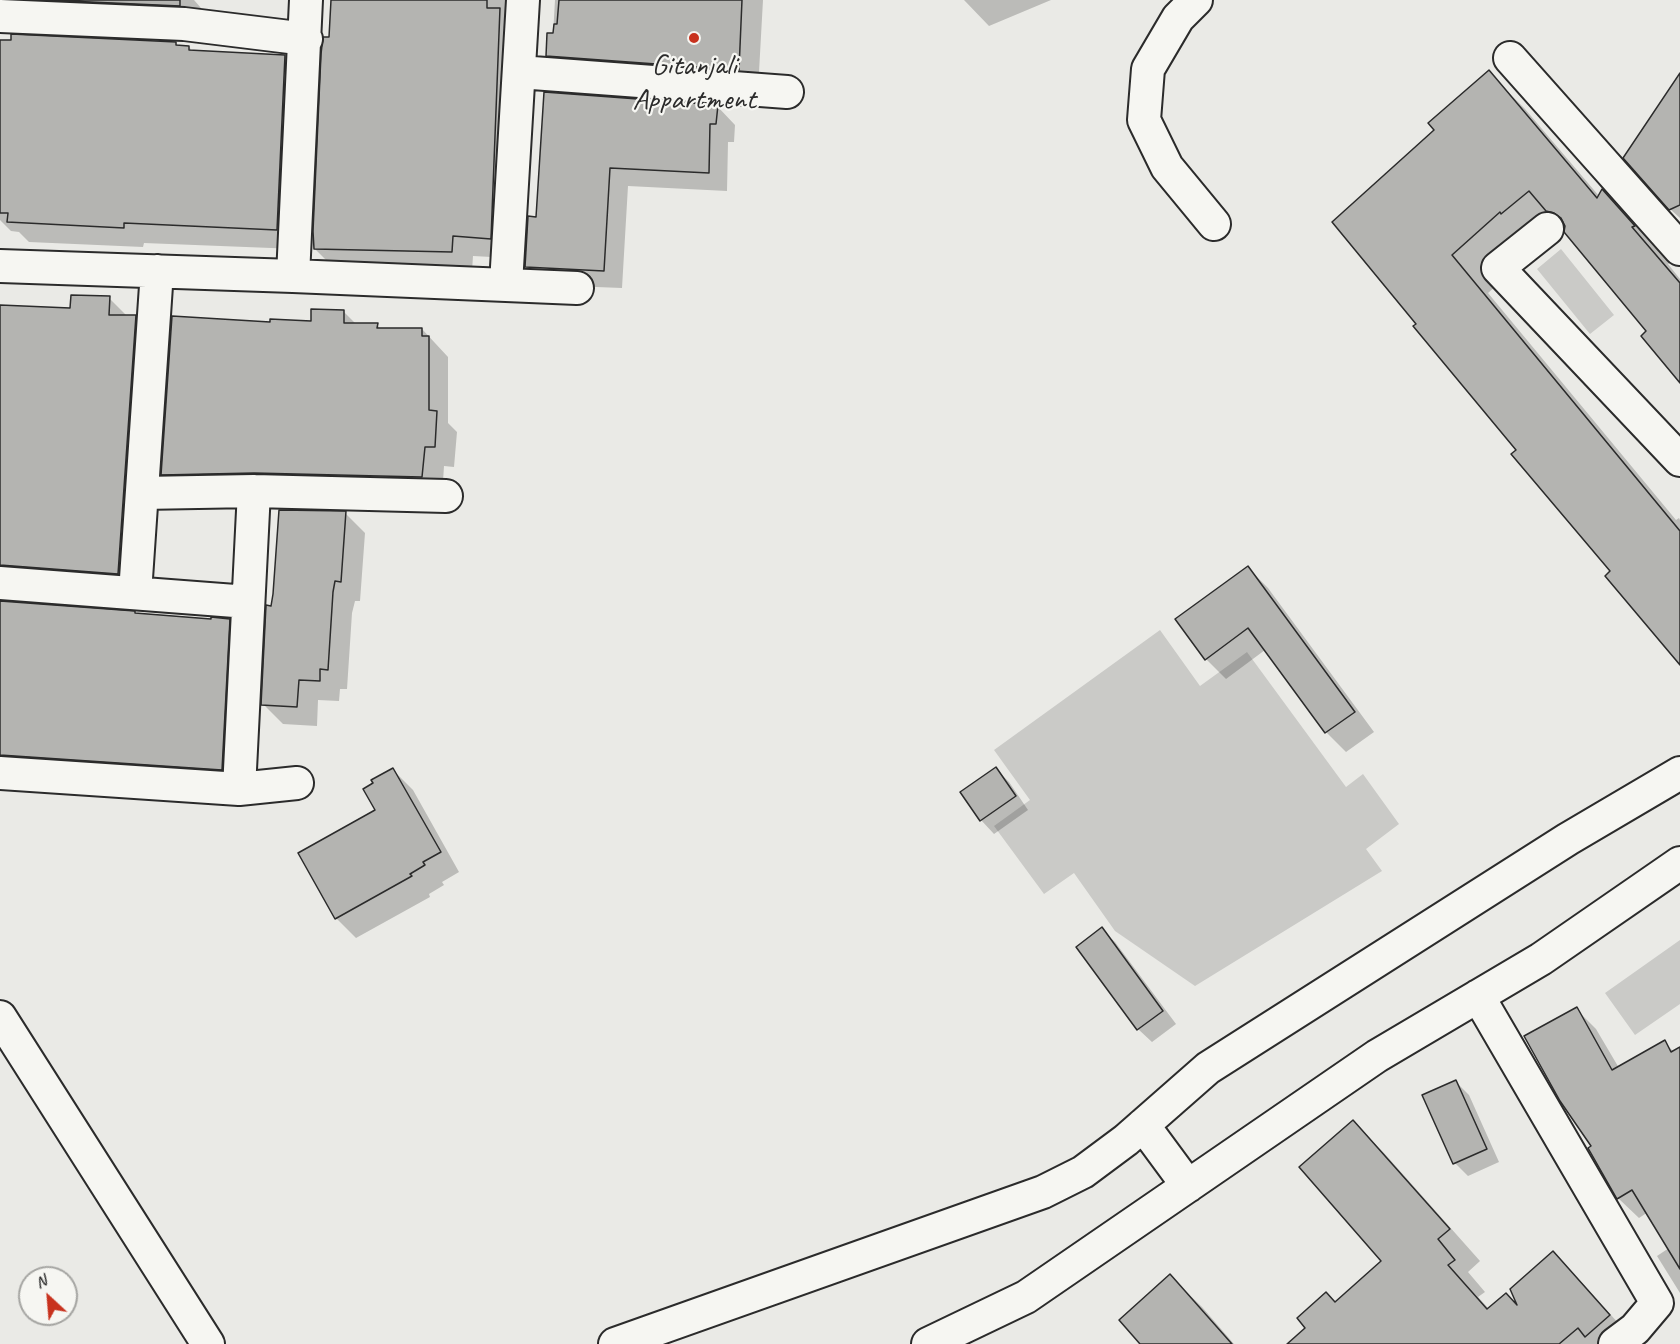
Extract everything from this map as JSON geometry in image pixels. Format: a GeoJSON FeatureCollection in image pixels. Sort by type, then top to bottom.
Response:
{"type":"FeatureCollection","features":[{"type":"Feature","properties":{"kind":"street"},"geometry":{"type":"LineString","coordinates":[[293,276],[306,39],[306,0]]}},
{"type":"Feature","properties":{"kind":"street"},"geometry":{"type":"LineString","coordinates":[[506,284],[523,0]]}},
{"type":"Feature","properties":{"kind":"street"},"geometry":{"type":"LineString","coordinates":[[1196,0],[1178,18],[1148,69],[1144,120],[1167,167],[1214,224]]}},
{"type":"Feature","properties":{"kind":"street"},"geometry":{"type":"LineString","coordinates":[[0,16],[185,12],[306,39]]}},
{"type":"Feature","properties":{"kind":"street"},"geometry":{"type":"LineString","coordinates":[[1510,58],[1680,249]]}},
{"type":"Feature","properties":{"kind":"street"},"geometry":{"type":"LineString","coordinates":[[519,72],[787,92]]}},
{"type":"Feature","properties":{"kind":"street"},"geometry":{"type":"LineString","coordinates":[[1547,229],[1498,268],[1680,460]]}},
{"type":"Feature","properties":{"kind":"street"},"geometry":{"type":"LineString","coordinates":[[0,267],[577,288]]}},
{"type":"Feature","properties":{"kind":"street"},"geometry":{"type":"LineString","coordinates":[[135,593],[157,271]]}},
{"type":"Feature","properties":{"kind":"street"},"geometry":{"type":"LineString","coordinates":[[142,493],[254,491],[446,496]]}},
{"type":"Feature","properties":{"kind":"street"},"geometry":{"type":"LineString","coordinates":[[239,789],[254,491]]}},
{"type":"Feature","properties":{"kind":"street"},"geometry":{"type":"LineString","coordinates":[[0,583],[248,602]]}},
{"type":"Feature","properties":{"kind":"street"},"geometry":{"type":"LineString","coordinates":[[0,773],[239,789],[297,783]]}},
{"type":"Feature","properties":{"kind":"street"},"geometry":{"type":"LineString","coordinates":[[615,1344],[1043,1192],[1083,1172],[1143,1125],[1208,1068],[1568,839],[1680,773]]}},
{"type":"Feature","properties":{"kind":"street"},"geometry":{"type":"LineString","coordinates":[[928,1344],[1026,1297],[1377,1056],[1541,959],[1680,863]]}},
{"type":"Feature","properties":{"kind":"street"},"geometry":{"type":"LineString","coordinates":[[1478,996],[1657,1303],[1635,1329],[1615,1344]]}},
{"type":"Feature","properties":{"kind":"street"},"geometry":{"type":"LineString","coordinates":[[0,1017],[208,1344]]}},
{"type":"Feature","properties":{"kind":"street"},"geometry":{"type":"LineString","coordinates":[[1143,1125],[1188,1186]]}},
{"type":"Feature","properties":{"kind":"shaded area"},"geometry":{"type":"Polygon","coordinates":[[[1561,249],[1614,315],[1590,334],[1537,269],[1561,249]]]}},
{"type":"Feature","properties":{"kind":"shaded area"},"geometry":{"type":"Polygon","coordinates":[[[1160,630],[1200,686],[1247,652],[1346,787],[1363,774],[1399,824],[1366,849],[1382,871],[1195,986],[1115,931],[1074,873],[1044,894],[994,826],[1030,800],[994,750],[1160,630]]]}},
{"type":"Feature","properties":{"kind":"shaded area"},"geometry":{"type":"Polygon","coordinates":[[[1680,940],[1680,1004],[1635,1035],[1605,993],[1680,940]]]}},
{"type":"Feature","properties":{"kind":"building"},"geometry":{"type":"Polygon","coordinates":[[[46,0],[180,0],[180,6],[46,0]]]}},
{"type":"Feature","properties":{"kind":"building"},"geometry":{"type":"Polygon","coordinates":[[[331,0],[487,0],[487,8],[500,8],[491,239],[453,236],[452,252],[314,249],[321,54],[323,37],[329,37],[331,0]]]}},
{"type":"Feature","properties":{"kind":"building"},"geometry":{"type":"Polygon","coordinates":[[[559,0],[742,0],[739,70],[546,56],[547,33],[553,33],[554,24],[557,24],[559,0]]]}},
{"type":"Feature","properties":{"kind":"building"},"geometry":{"type":"Polygon","coordinates":[[[11,34],[176,42],[176,45],[189,46],[189,50],[285,55],[277,230],[124,223],[124,228],[7,222],[8,213],[0,213],[0,40],[11,40],[11,34]]]}},
{"type":"Feature","properties":{"kind":"building"},"geometry":{"type":"Polygon","coordinates":[[[1489,70],[1597,198],[1602,189],[1680,283],[1680,383],[1641,336],[1646,331],[1564,232],[1565,226],[1561,218],[1546,211],[1529,191],[1501,214],[1500,212],[1452,255],[1680,531],[1680,665],[1605,576],[1610,571],[1511,454],[1516,450],[1413,326],[1416,324],[1332,222],[1434,130],[1428,123],[1489,70]]]}},
{"type":"Feature","properties":{"kind":"building"},"geometry":{"type":"Polygon","coordinates":[[[1680,73],[1680,205],[1669,210],[1623,158],[1680,73]]]}},
{"type":"Feature","properties":{"kind":"building"},"geometry":{"type":"Polygon","coordinates":[[[544,92],[718,105],[716,124],[710,124],[709,173],[610,168],[604,271],[525,267],[528,216],[536,217],[544,92]]]}},
{"type":"Feature","properties":{"kind":"building"},"geometry":{"type":"Polygon","coordinates":[[[71,295],[110,296],[109,315],[136,315],[118,574],[0,565],[0,305],[70,308],[71,295]]]}},
{"type":"Feature","properties":{"kind":"building"},"geometry":{"type":"Polygon","coordinates":[[[311,309],[344,310],[344,323],[378,323],[377,328],[422,328],[422,336],[429,336],[429,410],[437,411],[435,447],[425,447],[422,477],[254,473],[161,475],[172,316],[270,322],[270,319],[311,321],[311,309]]]}},
{"type":"Feature","properties":{"kind":"building"},"geometry":{"type":"Polygon","coordinates":[[[279,510],[346,511],[341,582],[335,581],[333,592],[328,670],[320,669],[320,681],[299,680],[297,707],[261,705],[266,605],[271,606],[273,594],[279,510]]]}},
{"type":"Feature","properties":{"kind":"building"},"geometry":{"type":"Polygon","coordinates":[[[1248,566],[1355,712],[1325,733],[1248,628],[1205,660],[1175,619],[1248,566]]]}},
{"type":"Feature","properties":{"kind":"building"},"geometry":{"type":"Polygon","coordinates":[[[0,601],[230,619],[222,770],[0,755],[0,601]]]}},
{"type":"Feature","properties":{"kind":"building"},"geometry":{"type":"Polygon","coordinates":[[[996,767],[1016,796],[980,821],[960,792],[996,767]]]}},
{"type":"Feature","properties":{"kind":"building"},"geometry":{"type":"Polygon","coordinates":[[[393,768],[441,852],[423,862],[425,865],[410,874],[412,876],[335,919],[298,853],[375,810],[363,789],[373,783],[371,780],[393,768]]]}},
{"type":"Feature","properties":{"kind":"building"},"geometry":{"type":"Polygon","coordinates":[[[1102,927],[1163,1011],[1137,1030],[1076,947],[1102,927]]]}},
{"type":"Feature","properties":{"kind":"building"},"geometry":{"type":"Polygon","coordinates":[[[1577,1007],[1612,1070],[1665,1040],[1671,1052],[1680,1047],[1680,1269],[1632,1190],[1617,1199],[1588,1148],[1591,1146],[1560,1101],[1524,1036],[1577,1007]]]}},
{"type":"Feature","properties":{"kind":"building"},"geometry":{"type":"Polygon","coordinates":[[[1456,1080],[1487,1149],[1453,1164],[1422,1095],[1456,1080]]]}},
{"type":"Feature","properties":{"kind":"building"},"geometry":{"type":"Polygon","coordinates":[[[1353,1120],[1450,1229],[1438,1239],[1455,1260],[1448,1265],[1487,1309],[1506,1293],[1517,1305],[1510,1289],[1553,1251],[1610,1315],[1585,1337],[1578,1328],[1559,1344],[1287,1344],[1305,1328],[1297,1318],[1326,1292],[1335,1302],[1381,1261],[1299,1167],[1353,1120]]]}},
{"type":"Feature","properties":{"kind":"building"},"geometry":{"type":"Polygon","coordinates":[[[1170,1274],[1232,1344],[1140,1344],[1119,1320],[1170,1274]]]}},
{"type":"Feature","properties":{"kind":"place","name":"Gitanjali Appartment"},"geometry":{"type":"Point","coordinates":[694,38]}}]}
